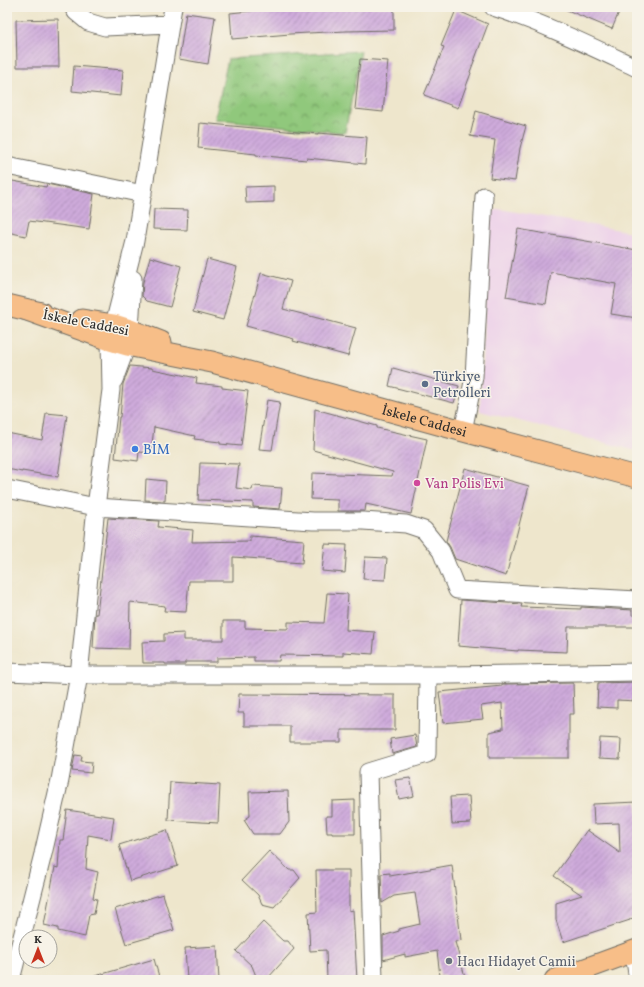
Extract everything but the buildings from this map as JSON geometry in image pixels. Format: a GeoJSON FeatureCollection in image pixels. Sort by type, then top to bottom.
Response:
{"type":"FeatureCollection","features":[{"type":"Feature","properties":{"kind":"main road","name":"İskele Caddesi"},"geometry":{"type":"LineString","coordinates":[[7,305],[463,431],[637,476]]}},
{"type":"Feature","properties":{"kind":"main road"},"geometry":{"type":"LineString","coordinates":[[555,980],[637,961]]}},
{"type":"Feature","properties":{"kind":"main road"},"geometry":{"type":"LineString","coordinates":[[585,980],[637,961]]}},
{"type":"Feature","properties":{"kind":"street"},"geometry":{"type":"LineString","coordinates":[[72,7],[88,22],[105,27],[170,24]]}},
{"type":"Feature","properties":{"kind":"street"},"geometry":{"type":"LineString","coordinates":[[11,980],[60,780],[79,675],[96,507],[111,390],[173,7]]}},
{"type":"Feature","properties":{"kind":"street"},"geometry":{"type":"LineString","coordinates":[[493,7],[574,38],[637,68]]}},
{"type":"Feature","properties":{"kind":"street"},"geometry":{"type":"LineString","coordinates":[[7,166],[143,194]]}},
{"type":"Feature","properties":{"kind":"street"},"geometry":{"type":"LineString","coordinates":[[463,431],[474,377],[484,196]]}},
{"type":"Feature","properties":{"kind":"street"},"geometry":{"type":"LineString","coordinates":[[7,489],[96,507],[313,521],[363,521],[406,524],[424,530],[441,551],[457,590],[637,600]]}},
{"type":"Feature","properties":{"kind":"street"},"geometry":{"type":"LineString","coordinates":[[7,672],[79,675],[428,675],[637,672]]}},
{"type":"Feature","properties":{"kind":"street"},"geometry":{"type":"LineString","coordinates":[[374,980],[368,772],[428,754],[428,675]]}},
{"type":"Feature","properties":{"kind":"shaded area"},"geometry":{"type":"Polygon","coordinates":[[[499,209],[637,233],[637,451],[480,411],[489,213],[499,209]]]}},
{"type":"Feature","properties":{"kind":"green space"},"geometry":{"type":"Polygon","coordinates":[[[361,51],[345,133],[215,119],[228,59],[361,51]]]}},
{"type":"Feature","properties":{"kind":"place","name":"Türkiye Petrolleri"},"geometry":{"type":"Point","coordinates":[425,384]}},
{"type":"Feature","properties":{"kind":"place","name":"BİM"},"geometry":{"type":"Point","coordinates":[135,449]}},
{"type":"Feature","properties":{"kind":"place","name":"Van Polis Evi"},"geometry":{"type":"Point","coordinates":[417,483]}},
{"type":"Feature","properties":{"kind":"place","name":"Hacı Hidayet Camii"},"geometry":{"type":"Point","coordinates":[449,961]}}]}
